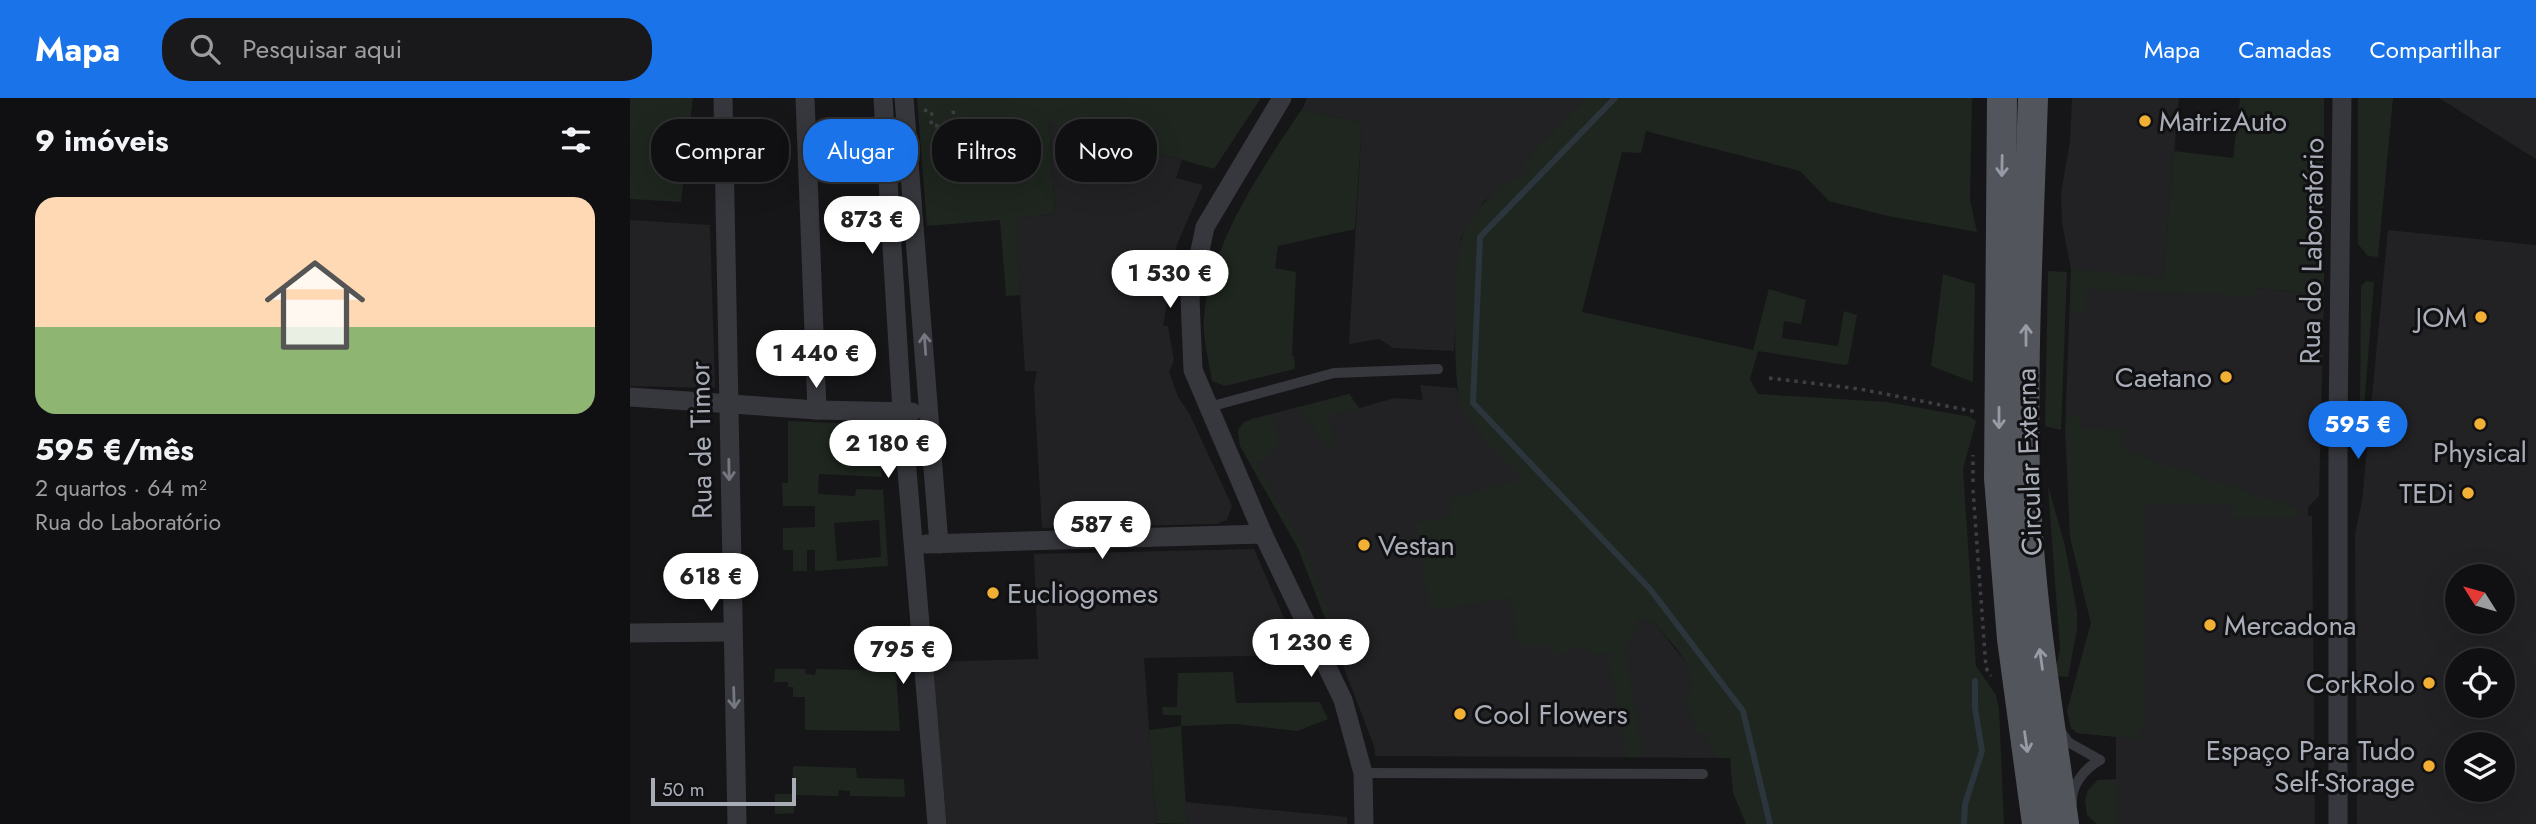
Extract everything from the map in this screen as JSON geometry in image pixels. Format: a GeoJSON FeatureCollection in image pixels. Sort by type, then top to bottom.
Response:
{"type":"FeatureCollection","features":[{"type":"Feature","properties":{"kind":"main road","name":"Circular Externa"},"geometry":{"type":"LineString","coordinates":[[2002,98],[1999,478],[2012,639],[2037,824]]}},
{"type":"Feature","properties":{"kind":"main road","name":"Circular Externa"},"geometry":{"type":"LineString","coordinates":[[2033,98],[2027,263],[2025,477],[2038,636],[2064,824]]}},
{"type":"Feature","properties":{"kind":"street","name":"Rua de Timor"},"geometry":{"type":"LineString","coordinates":[[723,98],[737,824]]}},
{"type":"Feature","properties":{"kind":"street"},"geometry":{"type":"LineString","coordinates":[[805,98],[817,410]]}},
{"type":"Feature","properties":{"kind":"street"},"geometry":{"type":"LineString","coordinates":[[883,98],[902,412],[924,699],[937,824]]}},
{"type":"Feature","properties":{"kind":"street"},"geometry":{"type":"LineString","coordinates":[[904,98],[939,544]]}},
{"type":"Feature","properties":{"kind":"street"},"geometry":{"type":"LineString","coordinates":[[1282,98],[1205,227],[1190,298],[1194,370],[1263,534],[1343,700],[1363,773],[1364,824]]}},
{"type":"Feature","properties":{"kind":"street","name":"Rua do Laboratório"},"geometry":{"type":"LineString","coordinates":[[2338,824],[2338,423],[2342,98]]}},
{"type":"Feature","properties":{"kind":"street"},"geometry":{"type":"LineString","coordinates":[[630,397],[817,410],[930,412]]}},
{"type":"Feature","properties":{"kind":"street"},"geometry":{"type":"LineString","coordinates":[[914,545],[1263,534]]}},
{"type":"Feature","properties":{"kind":"street"},"geometry":{"type":"LineString","coordinates":[[630,633],[732,632]]}},
{"type":"Feature","properties":{"kind":"lane"},"geometry":{"type":"LineString","coordinates":[[1209,407],[1335,373],[1438,369]]}},
{"type":"Feature","properties":{"kind":"lane"},"geometry":{"type":"LineString","coordinates":[[2047,702],[2068,742],[2100,760],[2080,776],[2072,796],[2075,824]]}},
{"type":"Feature","properties":{"kind":"lane"},"geometry":{"type":"LineString","coordinates":[[1363,773],[1703,774]]}},
{"type":"Feature","properties":{"kind":"path"},"geometry":{"type":"LineString","coordinates":[[921,117],[921,110],[932,112],[931,125],[955,128],[953,110]]}},
{"type":"Feature","properties":{"kind":"path"},"geometry":{"type":"LineString","coordinates":[[1769,378],[1860,389],[1982,412],[1999,419]]}},
{"type":"Feature","properties":{"kind":"shaded area"},"geometry":{"type":"Polygon","coordinates":[[[630,98],[693,98],[691,119],[651,119],[651,182],[683,182],[681,202],[630,199],[630,98]]]}},
{"type":"Feature","properties":{"kind":"shaded area"},"geometry":{"type":"Polygon","coordinates":[[[917,98],[1261,98],[1214,169],[1157,153],[1157,119],[1055,119],[1055,124],[1049,122],[1055,214],[1016,218],[1020,295],[1006,296],[1000,220],[927,226],[917,98]]]}},
{"type":"Feature","properties":{"kind":"shaded area"},"geometry":{"type":"Polygon","coordinates":[[[1307,98],[1586,98],[1521,167],[1532,170],[1484,201],[1461,238],[1454,351],[1393,348],[1379,339],[1349,344],[1362,123],[1302,109],[1307,98]]]}},
{"type":"Feature","properties":{"kind":"shaded area"},"geometry":{"type":"Polygon","coordinates":[[[1586,98],[1972,98],[1970,200],[1977,232],[1888,216],[1829,201],[1800,171],[1646,131],[1641,153],[1622,152],[1582,312],[1753,350],[1769,289],[1806,300],[1801,324],[1784,321],[1782,338],[1838,346],[1844,311],[1857,315],[1848,364],[1758,351],[1750,379],[1758,394],[1887,402],[1971,417],[1976,421],[1963,469],[1976,666],[1996,695],[1999,709],[2004,824],[1746,824],[1733,793],[1730,758],[1718,758],[1705,733],[1697,733],[1686,702],[1691,691],[1689,669],[1677,649],[1654,622],[1639,619],[1625,649],[1643,757],[1627,757],[1608,653],[1588,654],[1587,647],[1569,647],[1569,653],[1553,653],[1553,646],[1519,646],[1511,598],[1430,610],[1415,522],[1451,516],[1449,499],[1522,479],[1481,434],[1461,405],[1456,372],[1455,320],[1463,235],[1482,204],[1510,182],[1531,171],[1520,167],[1586,98]]]}},
{"type":"Feature","properties":{"kind":"shaded area"},"geometry":{"type":"Polygon","coordinates":[[[2072,98],[2179,98],[2163,278],[2324,295],[2319,496],[2308,507],[2308,515],[2312,516],[2315,824],[2097,824],[2087,815],[2085,800],[2088,790],[2098,780],[2116,779],[2116,737],[2077,733],[2071,728],[2067,711],[2091,623],[2070,537],[2065,431],[2071,269],[2062,223],[2061,193],[2070,142],[2072,98]]]}},
{"type":"Feature","properties":{"kind":"shaded area"},"geometry":{"type":"Polygon","coordinates":[[[2240,98],[2324,98],[2324,295],[2257,288],[2256,296],[2087,289],[2085,312],[2070,312],[2071,269],[2163,278],[2174,151],[2233,158],[2240,98]]]}},
{"type":"Feature","properties":{"kind":"shaded area"},"geometry":{"type":"Polygon","coordinates":[[[2358,98],[2393,98],[2378,257],[2368,256],[2358,244],[2358,98]]]}},
{"type":"Feature","properties":{"kind":"shaded area"},"geometry":{"type":"Polygon","coordinates":[[[2439,98],[2536,98],[2536,159],[2439,98]]]}},
{"type":"Feature","properties":{"kind":"shaded area"},"geometry":{"type":"Polygon","coordinates":[[[1302,109],[1362,123],[1355,229],[1278,246],[1275,268],[1296,272],[1292,356],[1295,369],[1225,386],[1212,381],[1204,325],[1216,261],[1240,208],[1302,109]]]}},
{"type":"Feature","properties":{"kind":"shaded area"},"geometry":{"type":"Polygon","coordinates":[[[1049,121],[1055,123],[1055,182],[1157,182],[1157,153],[1182,160],[1176,178],[1203,185],[1177,244],[1163,326],[1168,326],[1174,361],[1169,371],[1178,397],[1189,413],[1232,506],[1227,520],[1217,524],[1042,528],[1034,388],[1037,371],[1025,371],[1015,218],[1055,214],[1049,121]]]}},
{"type":"Feature","properties":{"kind":"shaded area"},"geometry":{"type":"Polygon","coordinates":[[[630,220],[710,225],[715,388],[630,386],[630,220]]]}},
{"type":"Feature","properties":{"kind":"shaded area"},"geometry":{"type":"Polygon","coordinates":[[[2388,230],[2536,245],[2536,824],[2357,824],[2355,534],[2362,501],[2388,230]]]}},
{"type":"Feature","properties":{"kind":"shaded area"},"geometry":{"type":"Polygon","coordinates":[[[2048,271],[2067,272],[2061,430],[2045,426],[2048,271]]]}},
{"type":"Feature","properties":{"kind":"shaded area"},"geometry":{"type":"Polygon","coordinates":[[[1943,274],[1975,284],[1973,382],[1931,366],[1943,274]]]}},
{"type":"Feature","properties":{"kind":"shaded area"},"geometry":{"type":"Polygon","coordinates":[[[2366,281],[2374,282],[2363,420],[2360,419],[2361,286],[2366,281]]]}},
{"type":"Feature","properties":{"kind":"shaded area"},"geometry":{"type":"Polygon","coordinates":[[[1420,385],[1456,388],[1468,416],[1654,622],[1726,714],[1730,758],[1375,756],[1375,749],[1298,548],[1240,446],[1238,430],[1251,419],[1349,394],[1359,408],[1395,398],[1423,400],[1420,385]]]}},
{"type":"Feature","properties":{"kind":"shaded area"},"geometry":{"type":"Polygon","coordinates":[[[1349,394],[1359,408],[1328,416],[1335,447],[1326,445],[1300,407],[1349,394]]]}},
{"type":"Feature","properties":{"kind":"shaded area"},"geometry":{"type":"Polygon","coordinates":[[[1271,414],[1278,444],[1256,464],[1302,545],[1332,624],[1328,625],[1298,548],[1240,446],[1238,430],[1244,422],[1271,414]]]}},
{"type":"Feature","properties":{"kind":"shaded area"},"geometry":{"type":"Polygon","coordinates":[[[2066,414],[2080,416],[2080,428],[2123,430],[2122,450],[2296,508],[2296,517],[2232,518],[2232,504],[2144,505],[2146,724],[2140,725],[2140,739],[2077,733],[2071,728],[2067,711],[2091,623],[2070,537],[2066,414]]]}},
{"type":"Feature","properties":{"kind":"shaded area"},"geometry":{"type":"Polygon","coordinates":[[[788,421],[879,425],[882,477],[819,474],[818,494],[855,496],[856,489],[883,490],[888,566],[815,571],[815,550],[807,550],[807,571],[793,571],[793,550],[783,550],[783,528],[815,527],[815,506],[783,506],[782,483],[788,483],[788,421]],[[879,520],[834,523],[837,561],[881,557],[879,520]]]}},
{"type":"Feature","properties":{"kind":"shaded area"},"geometry":{"type":"Polygon","coordinates":[[[2048,486],[2065,546],[2077,612],[2077,629],[2068,677],[2054,676],[2060,650],[2048,486]]]}},
{"type":"Feature","properties":{"kind":"shaded area"},"geometry":{"type":"Polygon","coordinates":[[[1254,549],[1300,655],[1144,658],[1156,824],[947,824],[931,662],[1038,659],[1034,554],[1254,549]]]}},
{"type":"Feature","properties":{"kind":"shaded area"},"geometry":{"type":"Polygon","coordinates":[[[869,659],[895,659],[900,731],[805,730],[805,697],[793,697],[793,687],[788,687],[788,682],[774,682],[775,669],[805,669],[805,674],[815,675],[816,669],[868,670],[869,659]]]}},
{"type":"Feature","properties":{"kind":"shaded area"},"geometry":{"type":"Polygon","coordinates":[[[1233,672],[1236,703],[1320,702],[1328,719],[1297,731],[1235,724],[1181,726],[1181,715],[1163,715],[1162,707],[1177,707],[1178,673],[1233,672]]]}},
{"type":"Feature","properties":{"kind":"shaded area"},"geometry":{"type":"Polygon","coordinates":[[[1181,726],[1187,824],[1156,823],[1149,730],[1181,726]]]}},
{"type":"Feature","properties":{"kind":"shaded area"},"geometry":{"type":"Polygon","coordinates":[[[793,766],[856,768],[857,778],[904,779],[905,797],[850,796],[850,791],[839,790],[838,796],[795,795],[794,813],[775,814],[775,794],[792,794],[793,766]]]}},
{"type":"Feature","properties":{"kind":"shaded area"},"geometry":{"type":"Polygon","coordinates":[[[2098,780],[2116,780],[2116,824],[2097,824],[2087,815],[2087,796],[2098,780]]]}},
{"type":"Feature","properties":{"kind":"shaded area"},"geometry":{"type":"Polygon","coordinates":[[[1185,802],[1347,817],[1347,824],[1187,824],[1185,802]]]}},
{"type":"Feature","properties":{"kind":"waterway"},"geometry":{"type":"LineString","coordinates":[[1615,98],[1480,237],[1473,403],[1650,589],[1743,711],[1770,824]]}},
{"type":"Feature","properties":{"kind":"waterway"},"geometry":{"type":"LineString","coordinates":[[1964,824],[1965,804],[1982,751],[1975,708],[1975,681]]}},
{"type":"Feature","properties":{"kind":"place","name":"MatrizAuto"},"geometry":{"type":"Point","coordinates":[2145,121]}},
{"type":"Feature","properties":{"kind":"place","name":"JOM"},"geometry":{"type":"Point","coordinates":[2481,317]}},
{"type":"Feature","properties":{"kind":"place","name":"Caetano"},"geometry":{"type":"Point","coordinates":[2226,377]}},
{"type":"Feature","properties":{"kind":"place","name":"Physical"},"geometry":{"type":"Point","coordinates":[2480,424]}},
{"type":"Feature","properties":{"kind":"place","name":"TEDi"},"geometry":{"type":"Point","coordinates":[2468,493]}},
{"type":"Feature","properties":{"kind":"place","name":"Vestan"},"geometry":{"type":"Point","coordinates":[1364,545]}},
{"type":"Feature","properties":{"kind":"place","name":"Eucliogomes"},"geometry":{"type":"Point","coordinates":[993,593]}},
{"type":"Feature","properties":{"kind":"place","name":"Mercadona"},"geometry":{"type":"Point","coordinates":[2210,625]}},
{"type":"Feature","properties":{"kind":"place","name":"CorkRolo"},"geometry":{"type":"Point","coordinates":[2429,683]}},
{"type":"Feature","properties":{"kind":"place","name":"Cool Flowers"},"geometry":{"type":"Point","coordinates":[1460,714]}},
{"type":"Feature","properties":{"kind":"place","name":"Espaço Para Tudo Self-Storage"},"geometry":{"type":"Point","coordinates":[2429,766]}}]}
